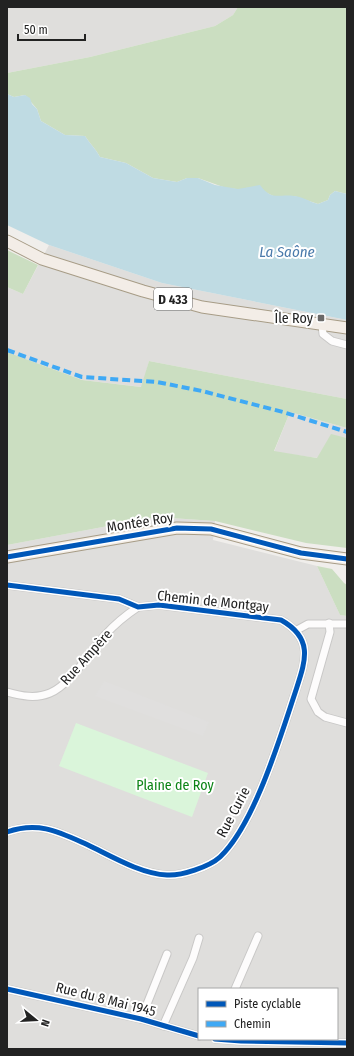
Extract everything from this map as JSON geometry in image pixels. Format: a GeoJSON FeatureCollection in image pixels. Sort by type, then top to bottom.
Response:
{"type":"FeatureCollection","features":[{"type":"Feature","properties":{"kind":"main road","name":"D 433"},"geometry":{"type":"LineString","coordinates":[[7,241],[42,259],[150,293],[202,307],[347,328]]}},
{"type":"Feature","properties":{"kind":"main road","name":"Montée Roy"},"geometry":{"type":"LineString","coordinates":[[7,557],[177,528],[211,529],[301,553],[347,559]]}},
{"type":"Feature","properties":{"kind":"street"},"geometry":{"type":"LineString","coordinates":[[322,325],[323,334],[332,341],[347,345]]}},
{"type":"Feature","properties":{"kind":"street","name":"Chemin de Montgay"},"geometry":{"type":"LineString","coordinates":[[7,585],[119,599],[138,607],[159,605],[281,620],[297,630]]}},
{"type":"Feature","properties":{"kind":"street","name":"Rue Ampère"},"geometry":{"type":"LineString","coordinates":[[7,692],[34,697],[50,693],[64,684],[105,635],[124,616],[138,607]]}},
{"type":"Feature","properties":{"kind":"street"},"geometry":{"type":"LineString","coordinates":[[329,623],[330,632],[311,699],[318,712],[325,717],[347,723]]}},
{"type":"Feature","properties":{"kind":"street"},"geometry":{"type":"LineString","coordinates":[[297,630],[308,624],[347,624]]}},
{"type":"Feature","properties":{"kind":"street","name":"Rue Curie"},"geometry":{"type":"LineString","coordinates":[[7,832],[34,826],[59,832],[136,867],[166,876],[185,874],[219,858],[232,844],[243,826],[280,739],[305,662],[304,646],[297,630]]}},
{"type":"Feature","properties":{"kind":"street"},"geometry":{"type":"LineString","coordinates":[[235,988],[258,936]]}},
{"type":"Feature","properties":{"kind":"street"},"geometry":{"type":"LineString","coordinates":[[163,1026],[193,958],[199,938]]}},
{"type":"Feature","properties":{"kind":"street"},"geometry":{"type":"LineString","coordinates":[[141,1019],[167,954]]}},
{"type":"Feature","properties":{"kind":"street","name":"Rue du 8 Mai 1945"},"geometry":{"type":"LineString","coordinates":[[7,989],[141,1019],[198,1036]]}},
{"type":"Feature","properties":{"kind":"street"},"geometry":{"type":"LineString","coordinates":[[223,1040],[241,1042],[347,1043]]}},
{"type":"Feature","properties":{"kind":"shaded area"},"geometry":{"type":"Polygon","coordinates":[[[7,7],[238,7],[233,15],[215,26],[90,57],[7,73],[7,7]]]}},
{"type":"Feature","properties":{"kind":"shaded area"},"geometry":{"type":"Polygon","coordinates":[[[49,245],[162,283],[347,320],[347,399],[149,361],[142,387],[82,380],[7,352],[7,287],[23,294],[49,245]]]}},
{"type":"Feature","properties":{"kind":"shaded area"},"geometry":{"type":"Polygon","coordinates":[[[290,412],[347,428],[347,438],[331,435],[318,458],[274,452],[290,412]]]}},
{"type":"Feature","properties":{"kind":"shaded area"},"geometry":{"type":"Polygon","coordinates":[[[156,517],[215,521],[213,540],[317,566],[340,615],[347,616],[347,1049],[7,1049],[7,545],[156,517]]]}},
{"type":"Feature","properties":{"kind":"shaded area"},"geometry":{"type":"Polygon","coordinates":[[[104,681],[209,722],[203,736],[95,696],[104,681]]]}},
{"type":"Feature","properties":{"kind":"green space"},"geometry":{"type":"Polygon","coordinates":[[[238,7],[347,7],[347,194],[335,191],[330,195],[328,200],[318,204],[294,196],[275,197],[265,192],[226,188],[198,178],[187,178],[177,182],[153,178],[126,163],[100,157],[85,136],[65,135],[41,121],[37,109],[25,95],[14,97],[7,94],[7,73],[90,57],[215,26],[233,15],[238,7]]]}},
{"type":"Feature","properties":{"kind":"green space"},"geometry":{"type":"Polygon","coordinates":[[[7,250],[38,265],[23,294],[7,287],[7,250]]]}},
{"type":"Feature","properties":{"kind":"green space"},"geometry":{"type":"Polygon","coordinates":[[[7,352],[82,380],[141,387],[149,361],[347,399],[347,428],[290,412],[274,451],[317,458],[331,434],[347,438],[347,548],[306,543],[215,521],[156,517],[7,545],[7,352]]]}},
{"type":"Feature","properties":{"kind":"green space"},"geometry":{"type":"Polygon","coordinates":[[[317,566],[332,569],[347,585],[347,616],[340,615],[317,566]]]}},
{"type":"Feature","properties":{"kind":"green space","name":"Plaine de Roy"},"geometry":{"type":"Polygon","coordinates":[[[76,723],[208,773],[192,817],[59,766],[76,723]]]}},
{"type":"Feature","properties":{"kind":"water","name":"La Saône"},"geometry":{"type":"Polygon","coordinates":[[[7,94],[14,97],[25,95],[30,98],[32,104],[37,109],[41,121],[65,135],[85,136],[100,157],[126,163],[153,178],[177,182],[187,178],[198,178],[215,185],[238,189],[260,185],[268,193],[275,196],[297,196],[318,204],[328,200],[330,195],[335,191],[347,194],[347,320],[162,283],[49,245],[7,225],[7,94]]]}},
{"type":"Feature","properties":{"kind":"marked path"},"geometry":{"type":"LineString","coordinates":[[7,350],[82,377],[157,382],[202,391],[283,412],[347,432]]}},
{"type":"Feature","properties":{"kind":"cycle path"},"geometry":{"type":"LineString","coordinates":[[7,557],[177,528],[211,529],[301,553],[347,559]]}},
{"type":"Feature","properties":{"kind":"cycle path"},"geometry":{"type":"LineString","coordinates":[[7,585],[119,599],[138,607],[159,605],[281,620],[292,627],[299,635],[303,643],[304,652],[304,661],[299,682],[265,780],[244,824],[232,843],[215,861],[180,874],[157,874],[137,868],[58,832],[39,828],[18,829],[7,832]]}},
{"type":"Feature","properties":{"kind":"cycle path"},"geometry":{"type":"LineString","coordinates":[[7,989],[141,1019],[198,1036]]}},
{"type":"Feature","properties":{"kind":"cycle path"},"geometry":{"type":"LineString","coordinates":[[228,1040],[347,1043]]}},
{"type":"Feature","properties":{"kind":"place","name":"Île Roy"},"geometry":{"type":"Point","coordinates":[321,318]}}]}
